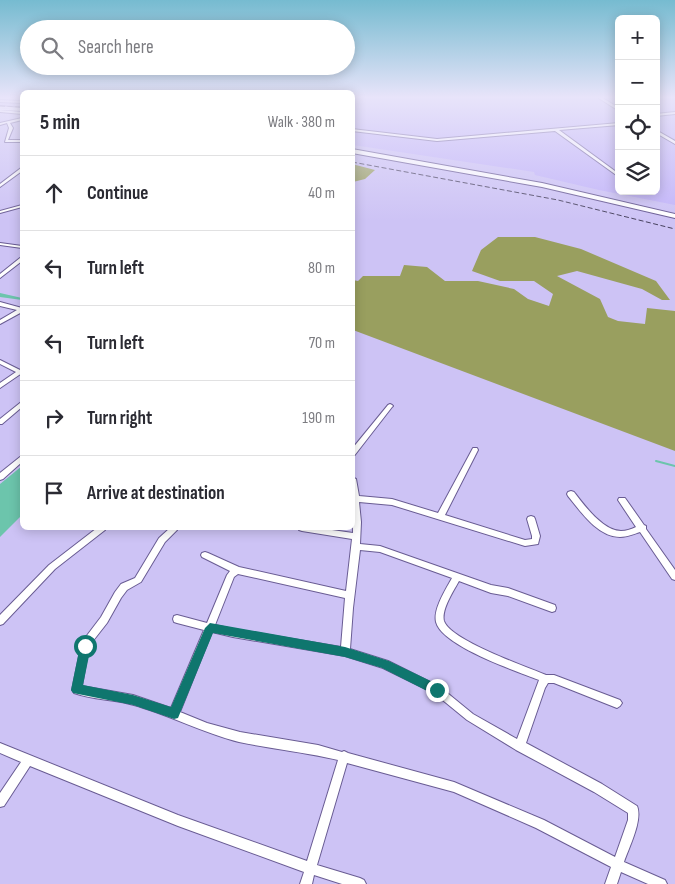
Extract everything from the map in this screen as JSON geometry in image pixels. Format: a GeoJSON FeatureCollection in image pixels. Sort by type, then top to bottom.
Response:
{"type":"FeatureCollection","features":[{"type":"Feature","properties":{"kind":"highway"},"geometry":{"type":"LineString","coordinates":[[355,152],[542,185],[675,216]]}},
{"type":"Feature","properties":{"kind":"highway"},"geometry":{"type":"LineString","coordinates":[[355,156],[547,190],[675,220]]}},
{"type":"Feature","properties":{"kind":"street"},"geometry":{"type":"LineString","coordinates":[[7,138],[6,141],[20,141]]}},
{"type":"Feature","properties":{"kind":"street"},"geometry":{"type":"LineString","coordinates":[[422,138],[437,140],[458,138]]}},
{"type":"Feature","properties":{"kind":"street"},"geometry":{"type":"LineString","coordinates":[[567,138],[615,173]]}},
{"type":"Feature","properties":{"kind":"street"},"geometry":{"type":"LineString","coordinates":[[0,186],[20,170]]}},
{"type":"Feature","properties":{"kind":"street"},"geometry":{"type":"LineString","coordinates":[[10,178],[20,178]]}},
{"type":"Feature","properties":{"kind":"street"},"geometry":{"type":"LineString","coordinates":[[0,212],[20,207]]}},
{"type":"Feature","properties":{"kind":"street"},"geometry":{"type":"LineString","coordinates":[[0,244],[20,245]]}},
{"type":"Feature","properties":{"kind":"street"},"geometry":{"type":"LineString","coordinates":[[0,276],[20,261]]}},
{"type":"Feature","properties":{"kind":"street"},"geometry":{"type":"LineString","coordinates":[[0,304],[20,309]]}},
{"type":"Feature","properties":{"kind":"street"},"geometry":{"type":"LineString","coordinates":[[0,322],[20,311]]}},
{"type":"Feature","properties":{"kind":"street"},"geometry":{"type":"LineString","coordinates":[[0,362],[20,372]]}},
{"type":"Feature","properties":{"kind":"street"},"geometry":{"type":"LineString","coordinates":[[0,386],[20,373]]}},
{"type":"Feature","properties":{"kind":"street"},"geometry":{"type":"LineString","coordinates":[[0,422],[20,406]]}},
{"type":"Feature","properties":{"kind":"street"},"geometry":{"type":"LineString","coordinates":[[355,450],[390,406]]}},
{"type":"Feature","properties":{"kind":"street"},"geometry":{"type":"LineString","coordinates":[[441,515],[474,450]]}},
{"type":"Feature","properties":{"kind":"street"},"geometry":{"type":"LineString","coordinates":[[0,477],[20,462]]}},
{"type":"Feature","properties":{"kind":"street"},"geometry":{"type":"LineString","coordinates":[[345,652],[350,596],[358,547],[357,499],[355,491]]}},
{"type":"Feature","properties":{"kind":"street"},"geometry":{"type":"LineString","coordinates":[[571,494],[595,521],[611,533],[620,534],[643,528]]}},
{"type":"Feature","properties":{"kind":"street"},"geometry":{"type":"LineString","coordinates":[[357,499],[392,502],[441,515],[525,543],[535,542],[536,536],[531,519]]}},
{"type":"Feature","properties":{"kind":"street"},"geometry":{"type":"LineString","coordinates":[[622,500],[643,528],[675,578]]}},
{"type":"Feature","properties":{"kind":"street"},"geometry":{"type":"LineString","coordinates":[[0,621],[52,566],[99,530]]}},
{"type":"Feature","properties":{"kind":"street"},"geometry":{"type":"LineString","coordinates":[[172,530],[162,540],[138,580],[124,587],[104,620],[85,646],[77,690],[133,700],[207,728],[240,737],[344,756],[454,787],[540,824],[618,865],[661,884]]}},
{"type":"Feature","properties":{"kind":"street"},"geometry":{"type":"LineString","coordinates":[[314,530],[357,537]]}},
{"type":"Feature","properties":{"kind":"street"},"geometry":{"type":"LineString","coordinates":[[358,547],[380,550],[552,608]]}},
{"type":"Feature","properties":{"kind":"street"},"geometry":{"type":"LineString","coordinates":[[205,555],[236,570],[350,596]]}},
{"type":"Feature","properties":{"kind":"street"},"geometry":{"type":"LineString","coordinates":[[174,714],[232,575],[236,570]]}},
{"type":"Feature","properties":{"kind":"street"},"geometry":{"type":"LineString","coordinates":[[457,576],[441,612],[440,622],[443,629],[461,644],[546,679],[554,679],[617,703]]}},
{"type":"Feature","properties":{"kind":"street"},"geometry":{"type":"LineString","coordinates":[[178,619],[210,628],[345,652],[385,664],[437,690],[470,717],[598,788],[633,810],[633,820],[611,884]]}},
{"type":"Feature","properties":{"kind":"street"},"geometry":{"type":"LineString","coordinates":[[520,746],[541,685],[546,679]]}},
{"type":"Feature","properties":{"kind":"street"},"geometry":{"type":"LineString","coordinates":[[0,748],[309,869],[360,884]]}},
{"type":"Feature","properties":{"kind":"street"},"geometry":{"type":"LineString","coordinates":[[306,884],[344,756]]}},
{"type":"Feature","properties":{"kind":"street"},"geometry":{"type":"LineString","coordinates":[[0,802],[28,760]]}},
{"type":"Feature","properties":{"kind":"shaded area"},"geometry":{"type":"Polygon","coordinates":[[[355,138],[615,138],[615,193],[535,175],[534,172],[355,145],[355,138]]]}},
{"type":"Feature","properties":{"kind":"shaded area"},"geometry":{"type":"Polygon","coordinates":[[[660,138],[675,138],[675,205],[624,195],[660,195],[660,138]]]}},
{"type":"Feature","properties":{"kind":"shaded area"},"geometry":{"type":"Polygon","coordinates":[[[355,165],[375,170],[365,179],[355,182],[355,165]]]}},
{"type":"Feature","properties":{"kind":"shaded area"},"geometry":{"type":"Polygon","coordinates":[[[498,237],[535,237],[581,249],[656,281],[670,300],[662,300],[642,289],[577,271],[557,276],[600,299],[608,317],[618,321],[645,324],[647,308],[675,311],[675,451],[355,331],[355,280],[358,281],[363,276],[400,276],[404,265],[427,267],[445,281],[478,281],[514,289],[528,299],[549,306],[553,294],[534,281],[500,281],[472,271],[481,250],[498,237]]]}},
{"type":"Feature","properties":{"kind":"shaded area"},"geometry":{"type":"Polygon","coordinates":[[[20,468],[20,517],[0,537],[0,484],[20,468]]]}},
{"type":"Feature","properties":{"kind":"waterway"},"geometry":{"type":"LineString","coordinates":[[0,295],[20,299]]}},
{"type":"Feature","properties":{"kind":"waterway"},"geometry":{"type":"LineString","coordinates":[[656,461],[675,466]]}},
{"type":"Feature","properties":{"kind":"railway"},"geometry":{"type":"LineString","coordinates":[[355,163],[558,200],[675,229]]}},
{"type":"Feature","properties":{"kind":"route"},"geometry":{"type":"LineString","coordinates":[[85,646],[82,674],[77,690],[133,700],[174,714],[210,628],[345,652],[385,664],[437,690]]}}]}
